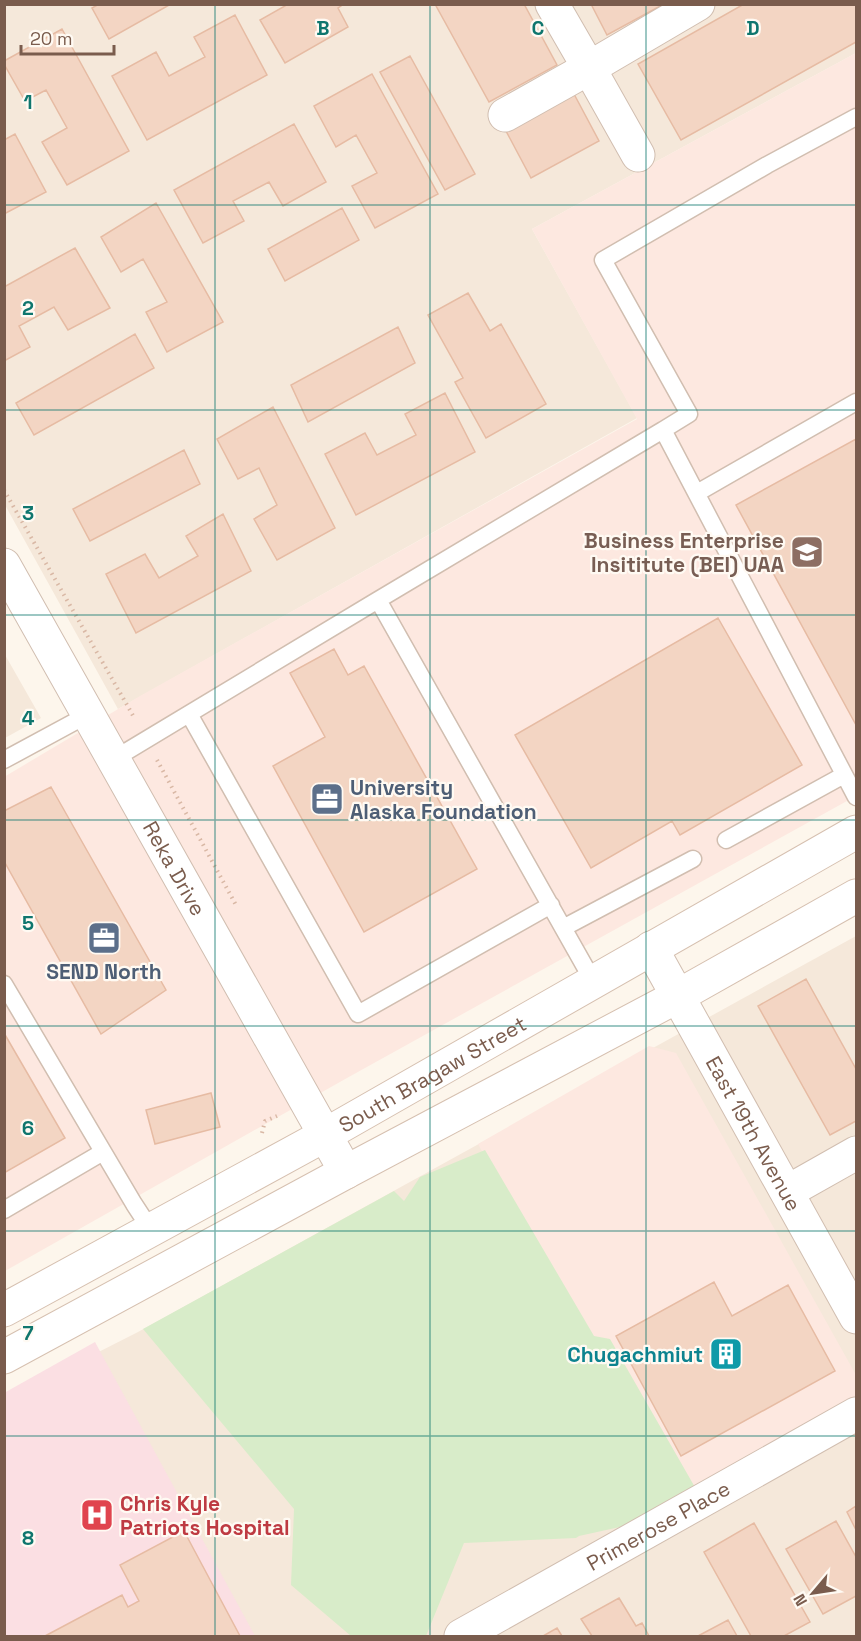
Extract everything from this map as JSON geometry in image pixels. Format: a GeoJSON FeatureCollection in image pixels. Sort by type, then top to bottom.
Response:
{"type":"FeatureCollection","features":[{"type":"Feature","properties":{"kind":"street"},"geometry":{"type":"LineString","coordinates":[[552,4],[638,155]]}},
{"type":"Feature","properties":{"kind":"street"},"geometry":{"type":"LineString","coordinates":[[505,115],[698,4]]}},
{"type":"Feature","properties":{"kind":"street","name":"Reka Drive"},"geometry":{"type":"LineString","coordinates":[[4,565],[346,1172]]}},
{"type":"Feature","properties":{"kind":"street","name":"South Bragaw Street"},"geometry":{"type":"LineString","coordinates":[[4,1310],[325,1135],[856,832]]}},
{"type":"Feature","properties":{"kind":"street","name":"South Bragaw Street"},"geometry":{"type":"LineString","coordinates":[[4,1357],[678,996],[856,896]]}},
{"type":"Feature","properties":{"kind":"street","name":"East 19th Avenue"},"geometry":{"type":"LineString","coordinates":[[651,948],[856,1317]]}},
{"type":"Feature","properties":{"kind":"street"},"geometry":{"type":"LineString","coordinates":[[787,1192],[856,1153]]}},
{"type":"Feature","properties":{"kind":"street","name":"Primerose Place"},"geometry":{"type":"LineString","coordinates":[[461,1636],[856,1414]]}},
{"type":"Feature","properties":{"kind":"lane"},"geometry":{"type":"LineString","coordinates":[[114,759],[689,414],[603,260],[767,165],[856,117]]}},
{"type":"Feature","properties":{"kind":"lane"},"geometry":{"type":"LineString","coordinates":[[698,493],[856,402]]}},
{"type":"Feature","properties":{"kind":"lane"},"geometry":{"type":"LineString","coordinates":[[663,430],[856,798]]}},
{"type":"Feature","properties":{"kind":"lane"},"geometry":{"type":"LineString","coordinates":[[378,600],[593,981]]}},
{"type":"Feature","properties":{"kind":"lane"},"geometry":{"type":"LineString","coordinates":[[4,760],[89,714]]}},
{"type":"Feature","properties":{"kind":"lane"},"geometry":{"type":"LineString","coordinates":[[189,714],[358,1014],[551,905]]}},
{"type":"Feature","properties":{"kind":"lane"},"geometry":{"type":"LineString","coordinates":[[726,840],[844,775]]}},
{"type":"Feature","properties":{"kind":"lane"},"geometry":{"type":"LineString","coordinates":[[564,928],[693,859]]}},
{"type":"Feature","properties":{"kind":"lane"},"geometry":{"type":"LineString","coordinates":[[4,984],[151,1230]]}},
{"type":"Feature","properties":{"kind":"lane"},"geometry":{"type":"LineString","coordinates":[[4,1210],[103,1152]]}},
{"type":"Feature","properties":{"kind":"path"},"geometry":{"type":"LineString","coordinates":[[4,490],[146,740],[241,915]]}},
{"type":"Feature","properties":{"kind":"shaded area"},"geometry":{"type":"Polygon","coordinates":[[[4,5],[856,5],[856,53],[532,229],[637,418],[118,709],[5,505],[4,5]]]}},
{"type":"Feature","properties":{"kind":"shaded area"},"geometry":{"type":"Polygon","coordinates":[[[856,53],[856,796],[347,1078],[5,1271],[4,777],[140,696],[637,419],[532,229],[856,53]]]}},
{"type":"Feature","properties":{"kind":"shaded area"},"geometry":{"type":"Polygon","coordinates":[[[4,653],[41,718],[5,738],[4,738],[4,653]]]}},
{"type":"Feature","properties":{"kind":"shaded area"},"geometry":{"type":"Polygon","coordinates":[[[856,936],[856,1636],[5,1636],[4,1400],[138,1332],[856,936]]]}},
{"type":"Feature","properties":{"kind":"shaded area"},"geometry":{"type":"Polygon","coordinates":[[[649,1046],[676,1053],[856,1375],[856,1401],[677,1504],[478,1144],[649,1046]]]}},
{"type":"Feature","properties":{"kind":"shaded area","name":"Chris Kyle Patriots Hospital"},"geometry":{"type":"Polygon","coordinates":[[[95,1342],[255,1636],[5,1636],[4,1393],[95,1342]]]}},
{"type":"Feature","properties":{"kind":"green space"},"geometry":{"type":"Polygon","coordinates":[[[485,1150],[594,1336],[610,1339],[700,1496],[647,1521],[576,1538],[464,1543],[426,1636],[351,1636],[291,1585],[294,1509],[143,1329],[394,1191],[404,1201],[420,1177],[485,1150]]]}},
{"type":"Feature","properties":{"kind":"building"},"geometry":{"type":"Polygon","coordinates":[[[99,4],[171,4],[109,39],[92,8],[99,4]]]}},
{"type":"Feature","properties":{"kind":"building"},"geometry":{"type":"Polygon","coordinates":[[[284,4],[344,4],[338,8],[348,27],[285,63],[260,20],[285,6],[284,4]]]}},
{"type":"Feature","properties":{"kind":"building"},"geometry":{"type":"Polygon","coordinates":[[[435,4],[524,4],[557,65],[489,102],[435,4]]]}},
{"type":"Feature","properties":{"kind":"building"},"geometry":{"type":"Polygon","coordinates":[[[591,4],[664,4],[607,35],[591,4]]]}},
{"type":"Feature","properties":{"kind":"building"},"geometry":{"type":"Polygon","coordinates":[[[744,4],[856,4],[856,42],[681,140],[638,64],[744,4]]]}},
{"type":"Feature","properties":{"kind":"building"},"geometry":{"type":"Polygon","coordinates":[[[235,15],[267,75],[147,140],[112,76],[156,52],[169,76],[205,57],[194,37],[235,15]]]}},
{"type":"Feature","properties":{"kind":"building"},"geometry":{"type":"Polygon","coordinates":[[[62,29],[129,151],[67,185],[42,142],[67,128],[46,90],[25,101],[4,64],[4,61],[62,29]]]}},
{"type":"Feature","properties":{"kind":"building"},"geometry":{"type":"Polygon","coordinates":[[[410,56],[475,174],[445,190],[380,72],[410,56]]]}},
{"type":"Feature","properties":{"kind":"building"},"geometry":{"type":"Polygon","coordinates":[[[372,74],[438,194],[375,228],[352,186],[377,173],[356,135],[336,147],[314,106],[372,74]]]}},
{"type":"Feature","properties":{"kind":"building"},"geometry":{"type":"Polygon","coordinates":[[[574,94],[599,141],[531,178],[506,131],[574,94]]]}},
{"type":"Feature","properties":{"kind":"building"},"geometry":{"type":"Polygon","coordinates":[[[294,124],[326,182],[283,206],[269,182],[233,201],[244,221],[203,243],[174,190],[294,124]]]}},
{"type":"Feature","properties":{"kind":"building"},"geometry":{"type":"Polygon","coordinates":[[[15,134],[46,192],[4,214],[4,140],[15,134]]]}},
{"type":"Feature","properties":{"kind":"building"},"geometry":{"type":"Polygon","coordinates":[[[156,203],[223,322],[167,352],[146,312],[167,302],[143,259],[121,272],[101,237],[156,203]]]}},
{"type":"Feature","properties":{"kind":"building"},"geometry":{"type":"Polygon","coordinates":[[[342,208],[359,240],[285,281],[268,249],[342,208]]]}},
{"type":"Feature","properties":{"kind":"building"},"geometry":{"type":"Polygon","coordinates":[[[75,248],[110,308],[68,330],[54,307],[19,326],[30,347],[4,361],[4,287],[75,248]]]}},
{"type":"Feature","properties":{"kind":"building"},"geometry":{"type":"Polygon","coordinates":[[[468,293],[490,331],[501,324],[546,404],[486,438],[455,382],[463,378],[428,315],[468,293]]]}},
{"type":"Feature","properties":{"kind":"building"},"geometry":{"type":"Polygon","coordinates":[[[398,327],[415,363],[308,422],[291,385],[398,327]]]}},
{"type":"Feature","properties":{"kind":"building"},"geometry":{"type":"Polygon","coordinates":[[[135,334],[154,368],[34,435],[16,403],[135,334]]]}},
{"type":"Feature","properties":{"kind":"building"},"geometry":{"type":"Polygon","coordinates":[[[445,393],[475,452],[356,515],[325,454],[365,433],[377,455],[416,435],[405,414],[445,393]]]}},
{"type":"Feature","properties":{"kind":"building"},"geometry":{"type":"Polygon","coordinates":[[[273,407],[335,528],[277,560],[254,519],[277,505],[259,468],[238,479],[217,439],[273,407]]]}},
{"type":"Feature","properties":{"kind":"building"},"geometry":{"type":"Polygon","coordinates":[[[856,439],[856,725],[736,505],[856,439]]]}},
{"type":"Feature","properties":{"kind":"building"},"geometry":{"type":"Polygon","coordinates":[[[184,450],[200,484],[90,541],[73,509],[184,450]]]}},
{"type":"Feature","properties":{"kind":"building"},"geometry":{"type":"Polygon","coordinates":[[[223,514],[251,571],[136,633],[106,574],[145,554],[159,578],[198,556],[186,536],[223,514]]]}},
{"type":"Feature","properties":{"kind":"building"},"geometry":{"type":"Polygon","coordinates":[[[718,618],[802,765],[680,835],[672,821],[591,868],[515,735],[718,618]]]}},
{"type":"Feature","properties":{"kind":"building"},"geometry":{"type":"Polygon","coordinates":[[[334,649],[348,675],[364,666],[477,869],[364,932],[273,766],[325,737],[290,673],[334,649]]]}},
{"type":"Feature","properties":{"kind":"building"},"geometry":{"type":"Polygon","coordinates":[[[51,787],[166,990],[101,1034],[4,861],[4,811],[51,787]]]}},
{"type":"Feature","properties":{"kind":"building"},"geometry":{"type":"Polygon","coordinates":[[[806,979],[856,1069],[856,1121],[830,1135],[758,1006],[806,979]]]}},
{"type":"Feature","properties":{"kind":"building"},"geometry":{"type":"Polygon","coordinates":[[[4,1033],[65,1138],[4,1173],[4,1033]]]}},
{"type":"Feature","properties":{"kind":"building"},"geometry":{"type":"Polygon","coordinates":[[[211,1093],[220,1127],[155,1144],[146,1110],[211,1093]]]}},
{"type":"Feature","properties":{"kind":"building","name":"Chugachmiut"},"geometry":{"type":"Polygon","coordinates":[[[714,1282],[732,1316],[788,1285],[835,1371],[681,1456],[616,1336],[714,1282]]]}},
{"type":"Feature","properties":{"kind":"building"},"geometry":{"type":"Polygon","coordinates":[[[856,1506],[856,1530],[847,1512],[856,1506]]]}},
{"type":"Feature","properties":{"kind":"building"},"geometry":{"type":"Polygon","coordinates":[[[836,1521],[856,1557],[856,1596],[823,1614],[786,1549],[836,1521]]]}},
{"type":"Feature","properties":{"kind":"building"},"geometry":{"type":"Polygon","coordinates":[[[754,1523],[810,1622],[784,1636],[751,1636],[704,1552],[754,1523]]]}},
{"type":"Feature","properties":{"kind":"building","name":"Chris Kyle Patriots Hospital"},"geometry":{"type":"Polygon","coordinates":[[[184,1531],[240,1636],[45,1636],[122,1595],[128,1607],[139,1601],[120,1565],[184,1531]]]}},
{"type":"Feature","properties":{"kind":"building"},"geometry":{"type":"Polygon","coordinates":[[[619,1598],[636,1626],[642,1623],[649,1636],[592,1636],[581,1619],[619,1598]]]}},
{"type":"Feature","properties":{"kind":"building"},"geometry":{"type":"Polygon","coordinates":[[[728,1620],[737,1636],[698,1636],[728,1620]]]}},
{"type":"Feature","properties":{"kind":"building"},"geometry":{"type":"Polygon","coordinates":[[[557,1628],[562,1636],[543,1636],[557,1628]]]}},
{"type":"Feature","properties":{"kind":"place","name":"Business Enterprise Insititute (BEI) UAA"},"geometry":{"type":"Point","coordinates":[807,552]}},
{"type":"Feature","properties":{"kind":"place","name":"University Alaska Foundation"},"geometry":{"type":"Point","coordinates":[327,799]}},
{"type":"Feature","properties":{"kind":"place","name":"SEND North"},"geometry":{"type":"Point","coordinates":[104,938]}},
{"type":"Feature","properties":{"kind":"place","name":"Chugachmiut"},"geometry":{"type":"Point","coordinates":[726,1354]}},
{"type":"Feature","properties":{"kind":"place","name":"Chris Kyle Patriots Hospital"},"geometry":{"type":"Point","coordinates":[97,1515]}}]}
